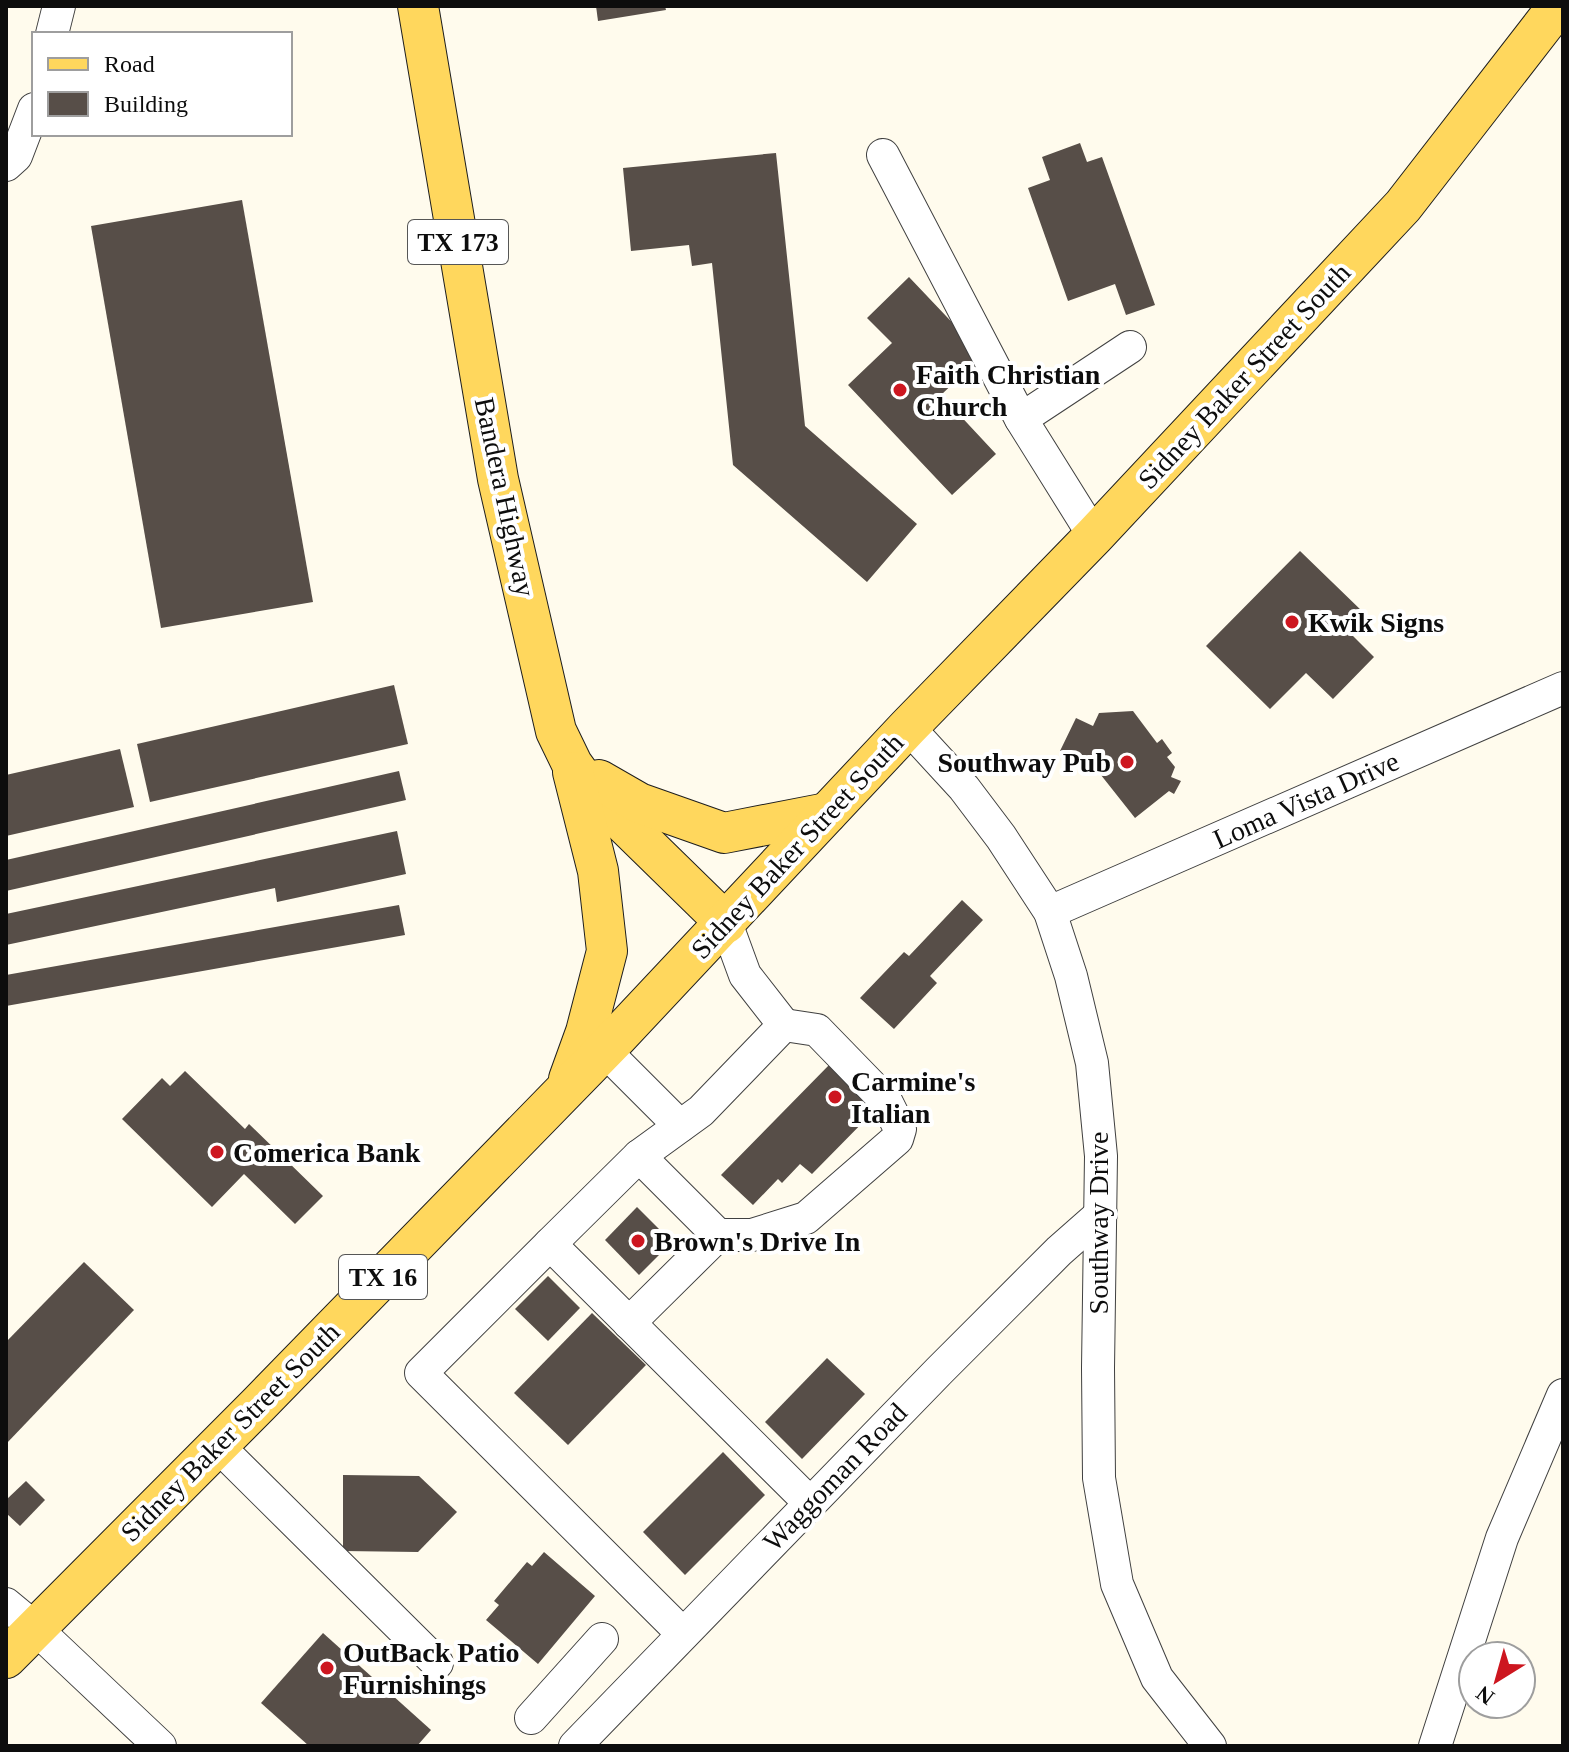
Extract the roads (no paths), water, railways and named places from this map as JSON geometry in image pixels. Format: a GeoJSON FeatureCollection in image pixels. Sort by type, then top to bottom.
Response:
{"type":"FeatureCollection","features":[{"type":"Feature","properties":{"kind":"main road","name":"Bandera Highway"},"geometry":{"type":"LineString","coordinates":[[418,6],[498,479],[556,731],[572,764],[592,792],[726,923]]}},
{"type":"Feature","properties":{"kind":"main road","name":"Sidney Baker Street South"},"geometry":{"type":"LineString","coordinates":[[6,1658],[20,1616],[218,1446],[565,1089],[595,1041],[726,923],[908,727],[1094,536],[1403,206],[1558,6]]}},
{"type":"Feature","properties":{"kind":"main road"},"geometry":{"type":"LineString","coordinates":[[572,764],[639,803],[724,833],[827,813]]}},
{"type":"Feature","properties":{"kind":"main road"},"geometry":{"type":"LineString","coordinates":[[572,764],[598,871],[607,951],[595,1041]]}},
{"type":"Feature","properties":{"kind":"street"},"geometry":{"type":"LineString","coordinates":[[52,32],[59,6]]}},
{"type":"Feature","properties":{"kind":"street"},"geometry":{"type":"LineString","coordinates":[[6,165],[16,156],[32,114]]}},
{"type":"Feature","properties":{"kind":"street"},"geometry":{"type":"LineString","coordinates":[[883,155],[1021,419],[1094,536]]}},
{"type":"Feature","properties":{"kind":"street"},"geometry":{"type":"LineString","coordinates":[[1021,419],[1130,347]]}},
{"type":"Feature","properties":{"kind":"street","name":"Loma Vista Drive"},"geometry":{"type":"LineString","coordinates":[[1050,912],[1563,688]]}},
{"type":"Feature","properties":{"kind":"street","name":"Southway Drive"},"geometry":{"type":"LineString","coordinates":[[908,727],[955,778],[1001,837],[1050,912],[1071,976],[1092,1063],[1101,1156],[1099,1478],[1117,1584],[1157,1678],[1210,1746]]}},
{"type":"Feature","properties":{"kind":"street"},"geometry":{"type":"LineString","coordinates":[[629,1323],[718,1235],[752,1235],[806,1218],[897,1139],[900,1129],[886,1101],[817,1030],[784,1025],[745,975],[726,923]]}},
{"type":"Feature","properties":{"kind":"street"},"geometry":{"type":"LineString","coordinates":[[683,1634],[421,1373],[639,1156],[701,1111],[784,1025]]}},
{"type":"Feature","properties":{"kind":"street"},"geometry":{"type":"LineString","coordinates":[[595,1041],[680,1126]]}},
{"type":"Feature","properties":{"kind":"street"},"geometry":{"type":"LineString","coordinates":[[639,1156],[718,1235]]}},
{"type":"Feature","properties":{"kind":"street","name":"Waggoman Road"},"geometry":{"type":"LineString","coordinates":[[575,1746],[1037,1273],[1101,1214]]}},
{"type":"Feature","properties":{"kind":"street"},"geometry":{"type":"LineString","coordinates":[[550,1244],[810,1503]]}},
{"type":"Feature","properties":{"kind":"street"},"geometry":{"type":"LineString","coordinates":[[1435,1746],[1502,1538],[1563,1395]]}},
{"type":"Feature","properties":{"kind":"street"},"geometry":{"type":"LineString","coordinates":[[218,1446],[437,1663]]}},
{"type":"Feature","properties":{"kind":"street"},"geometry":{"type":"LineString","coordinates":[[20,1616],[160,1746]]}},
{"type":"Feature","properties":{"kind":"street"},"geometry":{"type":"LineString","coordinates":[[531,1718],[602,1639]]}},
{"type":"Feature","properties":{"kind":"place","name":"Faith Christian Church"},"geometry":{"type":"Point","coordinates":[900,390]}},
{"type":"Feature","properties":{"kind":"place","name":"Kwik Signs"},"geometry":{"type":"Point","coordinates":[1292,622]}},
{"type":"Feature","properties":{"kind":"place","name":"Southway Pub"},"geometry":{"type":"Point","coordinates":[1127,762]}},
{"type":"Feature","properties":{"kind":"place","name":"Carmine's Italian"},"geometry":{"type":"Point","coordinates":[835,1097]}},
{"type":"Feature","properties":{"kind":"place","name":"Comerica Bank"},"geometry":{"type":"Point","coordinates":[217,1152]}},
{"type":"Feature","properties":{"kind":"place","name":"Brown's Drive In"},"geometry":{"type":"Point","coordinates":[638,1241]}},
{"type":"Feature","properties":{"kind":"place","name":"OutBack Patio Furnishings"},"geometry":{"type":"Point","coordinates":[327,1668]}}]}
